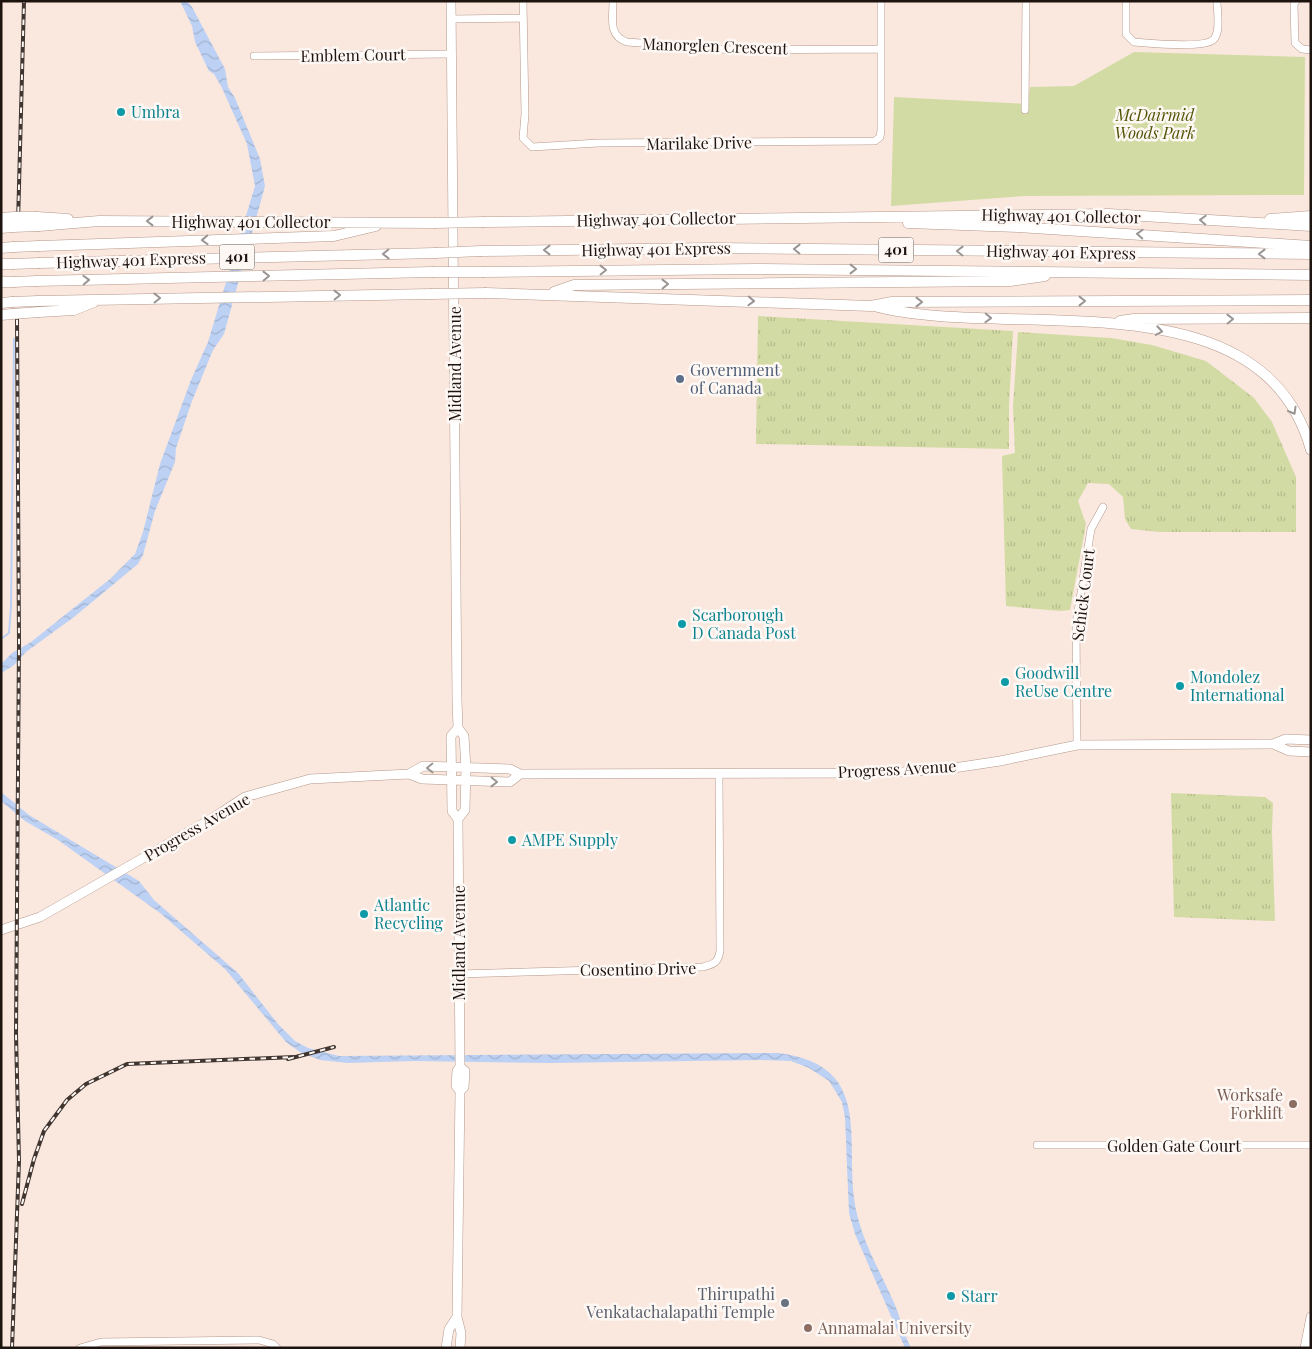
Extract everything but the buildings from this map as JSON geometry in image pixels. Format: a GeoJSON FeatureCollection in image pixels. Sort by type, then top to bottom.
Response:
{"type":"FeatureCollection","features":[{"type":"Feature","properties":{"kind":"highway","name":"Highway 401 Collector"},"geometry":{"type":"LineString","coordinates":[[13,222],[434,223],[758,217],[1109,214],[1311,226]]}},
{"type":"Feature","properties":{"kind":"highway"},"geometry":{"type":"LineString","coordinates":[[1251,222],[1311,216]]}},
{"type":"Feature","properties":{"kind":"highway"},"geometry":{"type":"LineString","coordinates":[[758,217],[1018,227],[1311,246]]}},
{"type":"Feature","properties":{"kind":"highway"},"geometry":{"type":"LineString","coordinates":[[1,218],[13,222]]}},
{"type":"Feature","properties":{"kind":"highway"},"geometry":{"type":"LineString","coordinates":[[1,228],[13,222]]}},
{"type":"Feature","properties":{"kind":"highway"},"geometry":{"type":"LineString","coordinates":[[1,248],[334,236],[392,222]]}},
{"type":"Feature","properties":{"kind":"highway","name":"Highway 401 Express"},"geometry":{"type":"LineString","coordinates":[[6,264],[481,251],[713,248],[1311,254]]}},
{"type":"Feature","properties":{"kind":"highway","name":"Highway 401 Express"},"geometry":{"type":"LineString","coordinates":[[1,282],[432,272],[756,268],[1311,275]]}},
{"type":"Feature","properties":{"kind":"highway"},"geometry":{"type":"LineString","coordinates":[[548,294],[574,285],[1010,281],[1075,272]]}},
{"type":"Feature","properties":{"kind":"highway"},"geometry":{"type":"LineString","coordinates":[[6,302],[486,293],[871,306],[902,302],[1311,300]]}},
{"type":"Feature","properties":{"kind":"highway"},"geometry":{"type":"LineString","coordinates":[[6,315],[74,310],[100,300]]}},
{"type":"Feature","properties":{"kind":"highway"},"geometry":{"type":"LineString","coordinates":[[871,306],[892,311],[959,316],[1111,323],[1185,336],[1233,353],[1256,367],[1276,385],[1299,422],[1311,450]]}},
{"type":"Feature","properties":{"kind":"highway"},"geometry":{"type":"LineString","coordinates":[[1111,323],[1134,319],[1311,318]]}},
{"type":"Feature","properties":{"kind":"main road","name":"Midland Avenue"},"geometry":{"type":"LineString","coordinates":[[451,1],[458,728],[464,736],[466,768],[465,810],[458,819]]}},
{"type":"Feature","properties":{"kind":"main road","name":"Midland Avenue"},"geometry":{"type":"LineString","coordinates":[[458,728],[451,736],[452,811],[458,819],[460,1067],[457,1071],[456,1086],[460,1091],[456,1316],[460,1333],[460,1348]]}},
{"type":"Feature","properties":{"kind":"main road","name":"Progress Avenue"},"geometry":{"type":"LineString","coordinates":[[409,774],[423,766],[510,769],[520,774],[886,773],[940,769],[1000,761],[1077,745],[1273,744],[1286,739],[1311,740]]}},
{"type":"Feature","properties":{"kind":"main road","name":"Progress Avenue"},"geometry":{"type":"LineString","coordinates":[[1273,744],[1289,751],[1311,752]]}},
{"type":"Feature","properties":{"kind":"main road","name":"Progress Avenue"},"geometry":{"type":"LineString","coordinates":[[1,930],[40,917],[213,818],[245,797],[310,778],[409,774],[422,779],[510,782],[520,774]]}},
{"type":"Feature","properties":{"kind":"main road","name":"Midland Avenue"},"geometry":{"type":"LineString","coordinates":[[446,1348],[448,1329],[456,1316]]}},
{"type":"Feature","properties":{"kind":"main road"},"geometry":{"type":"LineString","coordinates":[[1305,1348],[1311,1317]]}},
{"type":"Feature","properties":{"kind":"street","name":"Marilake Drive"},"geometry":{"type":"LineString","coordinates":[[523,1],[523,138],[527,144],[537,148],[598,144],[875,141],[880,137],[881,130],[881,1]]}},
{"type":"Feature","properties":{"kind":"street","name":"Manorglen Crescent"},"geometry":{"type":"LineString","coordinates":[[613,1],[613,30],[619,38],[627,42],[733,50],[880,49]]}},
{"type":"Feature","properties":{"kind":"street"},"geometry":{"type":"LineString","coordinates":[[1026,1],[1026,110]]}},
{"type":"Feature","properties":{"kind":"street"},"geometry":{"type":"LineString","coordinates":[[1126,1],[1126,34],[1134,42],[1193,44],[1206,44],[1214,39],[1217,33],[1217,1]]}},
{"type":"Feature","properties":{"kind":"street"},"geometry":{"type":"LineString","coordinates":[[1296,1],[1295,43],[1302,49],[1311,50]]}},
{"type":"Feature","properties":{"kind":"street"},"geometry":{"type":"LineString","coordinates":[[451,19],[523,18]]}},
{"type":"Feature","properties":{"kind":"street","name":"Emblem Court"},"geometry":{"type":"LineString","coordinates":[[254,56],[452,54]]}},
{"type":"Feature","properties":{"kind":"street","name":"Schick Court"},"geometry":{"type":"LineString","coordinates":[[1077,745],[1076,624],[1092,529],[1102,507]]}},
{"type":"Feature","properties":{"kind":"street","name":"Cosentino Drive"},"geometry":{"type":"LineString","coordinates":[[458,974],[703,968],[715,964],[720,951],[719,774]]}},
{"type":"Feature","properties":{"kind":"street","name":"Golden Gate Court"},"geometry":{"type":"LineString","coordinates":[[1037,1145],[1311,1146]]}},
{"type":"Feature","properties":{"kind":"street"},"geometry":{"type":"LineString","coordinates":[[80,1348],[101,1342],[259,1340],[273,1344],[277,1348]]}},
{"type":"Feature","properties":{"kind":"green space","name":"McDairmid Woods Park"},"geometry":{"type":"Polygon","coordinates":[[[1134,52],[1305,57],[1304,195],[1024,196],[891,206],[894,97],[1028,104],[1030,87],[1074,86],[1134,52]]]}},
{"type":"Feature","properties":{"kind":"green space"},"geometry":{"type":"Polygon","coordinates":[[[758,316],[1013,331],[1009,449],[756,444],[758,316]]]}},
{"type":"Feature","properties":{"kind":"green space"},"geometry":{"type":"Polygon","coordinates":[[[1018,332],[1111,338],[1152,345],[1206,361],[1254,398],[1272,422],[1296,477],[1296,532],[1160,532],[1131,529],[1125,519],[1123,497],[1109,484],[1088,483],[1078,501],[1086,524],[1070,610],[1060,611],[1006,606],[1002,456],[1015,453],[1013,407],[1018,332]]]}},
{"type":"Feature","properties":{"kind":"green space"},"geometry":{"type":"Polygon","coordinates":[[[1171,793],[1265,797],[1273,803],[1275,921],[1174,917],[1171,793]]]}},
{"type":"Feature","properties":{"kind":"water"},"geometry":{"type":"Polygon","coordinates":[[[180,1],[187,1],[192,7],[225,69],[228,87],[235,98],[260,159],[265,186],[224,334],[213,350],[192,401],[176,448],[175,462],[155,511],[143,555],[138,564],[74,617],[26,652],[13,666],[1,673],[1,664],[12,653],[31,642],[110,579],[135,554],[143,532],[160,464],[191,380],[208,342],[255,186],[247,144],[222,88],[214,74],[209,71],[195,42],[192,26],[180,1]]]}},
{"type":"Feature","properties":{"kind":"water"},"geometry":{"type":"Polygon","coordinates":[[[1,792],[29,815],[139,881],[154,900],[238,973],[278,1024],[295,1041],[308,1048],[339,1056],[779,1053],[810,1061],[831,1074],[843,1092],[850,1113],[853,1188],[860,1226],[895,1305],[911,1348],[905,1348],[855,1234],[849,1213],[845,1118],[842,1102],[829,1081],[809,1068],[791,1061],[761,1060],[551,1063],[413,1061],[348,1063],[320,1060],[300,1052],[286,1042],[225,969],[160,913],[58,840],[25,821],[1,801],[1,792]]]}},
{"type":"Feature","properties":{"kind":"waterway"},"geometry":{"type":"LineString","coordinates":[[1,639],[9,633],[11,607],[14,339]]}},
{"type":"Feature","properties":{"kind":"railway"},"geometry":{"type":"LineString","coordinates":[[18,223],[24,1]]}},
{"type":"Feature","properties":{"kind":"railway"},"geometry":{"type":"LineString","coordinates":[[12,1348],[19,1161],[16,1034],[19,643],[17,318]]}},
{"type":"Feature","properties":{"kind":"railway"},"geometry":{"type":"LineString","coordinates":[[288,1059],[334,1047]]}},
{"type":"Feature","properties":{"kind":"railway"},"geometry":{"type":"LineString","coordinates":[[22,1204],[44,1131],[67,1100],[86,1084],[127,1064],[294,1057]]}},
{"type":"Feature","properties":{"kind":"place","name":"Umbra"},"geometry":{"type":"Point","coordinates":[121,112]}},
{"type":"Feature","properties":{"kind":"place","name":"Government of Canada"},"geometry":{"type":"Point","coordinates":[680,379]}},
{"type":"Feature","properties":{"kind":"place","name":"Scarborough D Canada Post"},"geometry":{"type":"Point","coordinates":[682,624]}},
{"type":"Feature","properties":{"kind":"place","name":"Goodwill ReUse Centre"},"geometry":{"type":"Point","coordinates":[1005,682]}},
{"type":"Feature","properties":{"kind":"place","name":"Mondolez International"},"geometry":{"type":"Point","coordinates":[1180,686]}},
{"type":"Feature","properties":{"kind":"place","name":"AMPE Supply"},"geometry":{"type":"Point","coordinates":[512,840]}},
{"type":"Feature","properties":{"kind":"place","name":"Atlantic Recycling"},"geometry":{"type":"Point","coordinates":[364,914]}},
{"type":"Feature","properties":{"kind":"place","name":"Worksafe Forklift"},"geometry":{"type":"Point","coordinates":[1293,1104]}},
{"type":"Feature","properties":{"kind":"place","name":"Starr"},"geometry":{"type":"Point","coordinates":[951,1296]}},
{"type":"Feature","properties":{"kind":"place","name":"Thirupathi Venkatachalapathi Temple"},"geometry":{"type":"Point","coordinates":[785,1303]}},
{"type":"Feature","properties":{"kind":"place","name":"Annamalai University"},"geometry":{"type":"Point","coordinates":[808,1328]}}]}
